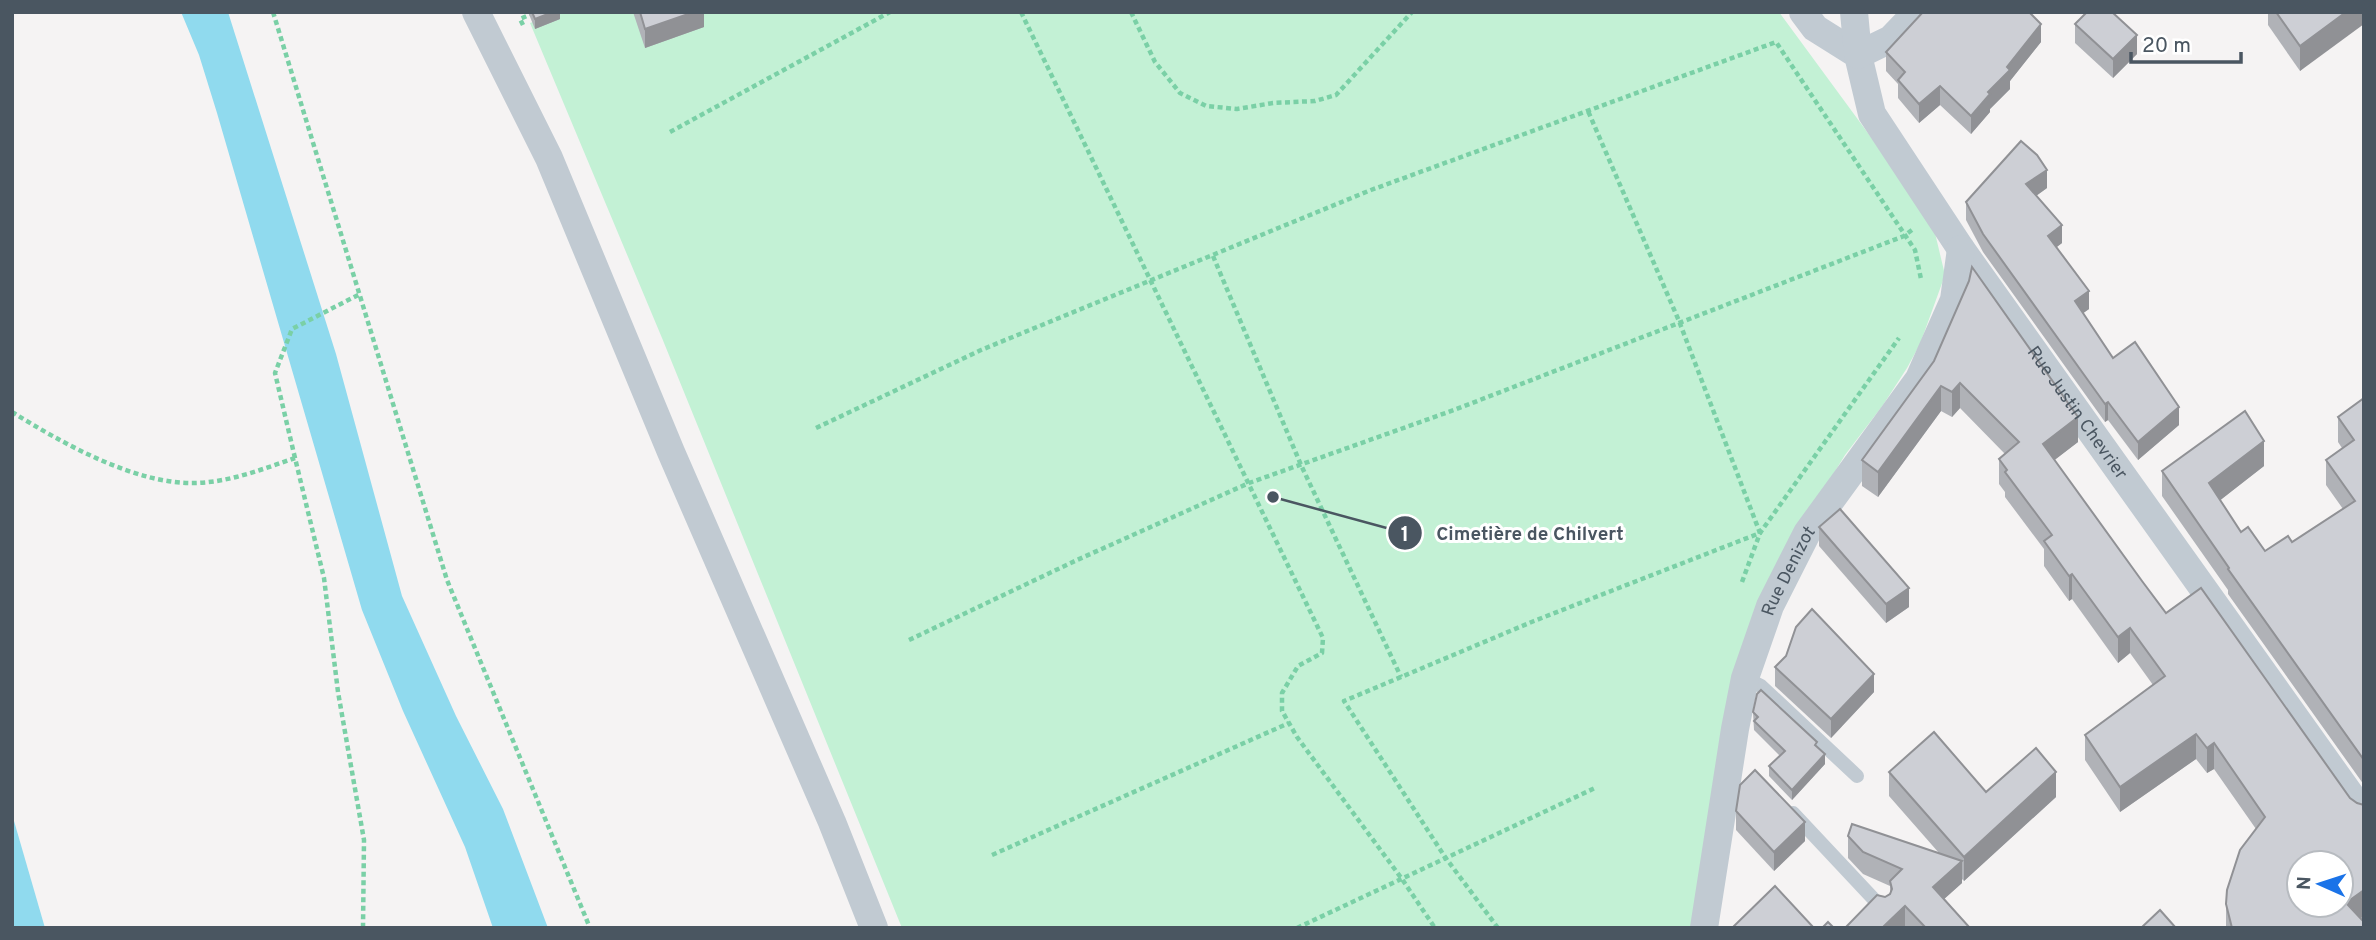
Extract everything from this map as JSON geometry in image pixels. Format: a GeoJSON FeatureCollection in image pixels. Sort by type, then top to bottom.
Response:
{"type":"FeatureCollection","features":[{"type":"Feature","properties":{"kind":"street"},"geometry":{"type":"LineString","coordinates":[[476,12],[549,158],[671,452],[832,821],[874,928]]}},
{"type":"Feature","properties":{"kind":"street"},"geometry":{"type":"LineString","coordinates":[[1803,12],[1815,28],[1858,55],[1891,39],[1917,12]]}},
{"type":"Feature","properties":{"kind":"street","name":"Rue Justin Chevrier"},"geometry":{"type":"LineString","coordinates":[[1854,12],[1858,55],[1872,114],[1961,249],[2364,814]]}},
{"type":"Feature","properties":{"kind":"street","name":"Rue Denizot"},"geometry":{"type":"LineString","coordinates":[[1704,928],[1739,767],[1745,678],[1770,606],[1807,533],[1919,379],[1954,300],[1961,249]]}},
{"type":"Feature","properties":{"kind":"lane"},"geometry":{"type":"LineString","coordinates":[[1745,678],[1761,687],[1857,776]]}},
{"type":"Feature","properties":{"kind":"lane"},"geometry":{"type":"LineString","coordinates":[[1778,798],[1883,909]]}},
{"type":"Feature","properties":{"kind":"path"},"geometry":{"type":"LineString","coordinates":[[273,12],[447,580],[590,928]]}},
{"type":"Feature","properties":{"kind":"path"},"geometry":{"type":"LineString","coordinates":[[670,132],[890,12]]}},
{"type":"Feature","properties":{"kind":"path"},"geometry":{"type":"LineString","coordinates":[[1021,12],[1323,638],[1322,653],[1298,666],[1282,693],[1282,711],[1297,737],[1435,928]]}},
{"type":"Feature","properties":{"kind":"path"},"geometry":{"type":"LineString","coordinates":[[1132,12],[1155,62],[1180,93],[1206,106],[1237,109],[1273,103],[1315,101],[1336,95],[1412,12]]}},
{"type":"Feature","properties":{"kind":"path"},"geometry":{"type":"LineString","coordinates":[[816,428],[981,350],[1371,190],[1776,42],[1915,250],[1922,280]]}},
{"type":"Feature","properties":{"kind":"path"},"geometry":{"type":"LineString","coordinates":[[1588,111],[1679,321],[1760,533]]}},
{"type":"Feature","properties":{"kind":"path"},"geometry":{"type":"LineString","coordinates":[[909,640],[1077,559],[1248,484],[1454,410],[1904,236],[1937,213]]}},
{"type":"Feature","properties":{"kind":"path"},"geometry":{"type":"LineString","coordinates":[[1213,256],[1301,464],[1401,677]]}},
{"type":"Feature","properties":{"kind":"path"},"geometry":{"type":"LineString","coordinates":[[360,294],[292,329],[275,373],[324,578],[338,692],[364,840],[363,928]]}},
{"type":"Feature","properties":{"kind":"path"},"geometry":{"type":"LineString","coordinates":[[1740,589],[1760,533],[1899,338]]}},
{"type":"Feature","properties":{"kind":"path"},"geometry":{"type":"LineString","coordinates":[[12,412],[55,439],[110,463],[160,480],[197,483],[236,477],[295,458]]}},
{"type":"Feature","properties":{"kind":"path"},"geometry":{"type":"LineString","coordinates":[[1497,928],[1446,857],[1344,701],[1534,621],[1760,533]]}},
{"type":"Feature","properties":{"kind":"path"},"geometry":{"type":"LineString","coordinates":[[992,855],[1289,723]]}},
{"type":"Feature","properties":{"kind":"path"},"geometry":{"type":"LineString","coordinates":[[1297,928],[1597,787]]}},
{"type":"Feature","properties":{"kind":"green space"},"geometry":{"type":"Polygon","coordinates":[[[561,12],[1779,12],[1873,140],[1935,233],[1945,275],[1920,344],[1907,368],[1845,455],[1793,540],[1692,928],[902,928],[662,338],[530,23],[561,12]]]}},
{"type":"Feature","properties":{"kind":"water"},"geometry":{"type":"Polygon","coordinates":[[[181,12],[228,12],[336,354],[402,596],[456,716],[503,809],[548,928],[493,928],[465,847],[403,711],[362,610],[217,113],[199,55],[181,12]]]}},
{"type":"Feature","properties":{"kind":"water"},"geometry":{"type":"Polygon","coordinates":[[[12,814],[45,928],[12,928],[12,814]]]}},
{"type":"Feature","properties":{"kind":"building"},"geometry":{"type":"Polygon","coordinates":[[[532,12],[553,12],[535,19],[532,12]]]}},
{"type":"Feature","properties":{"kind":"building"},"geometry":{"type":"Polygon","coordinates":[[[640,12],[694,12],[645,29],[640,12]]]}},
{"type":"Feature","properties":{"kind":"building"},"geometry":{"type":"Polygon","coordinates":[[[1923,12],[2029,12],[2041,24],[2007,67],[2010,70],[1988,92],[1990,94],[1971,116],[1940,86],[1919,104],[1898,80],[1905,72],[1886,52],[1923,12]]]}},
{"type":"Feature","properties":{"kind":"building"},"geometry":{"type":"Polygon","coordinates":[[[2087,12],[2112,12],[2137,35],[2113,59],[2075,24],[2087,12]]]}},
{"type":"Feature","properties":{"kind":"building"},"geometry":{"type":"Polygon","coordinates":[[[2276,12],[2346,12],[2300,46],[2276,12]]]}},
{"type":"Feature","properties":{"kind":"building"},"geometry":{"type":"Polygon","coordinates":[[[2021,141],[2037,155],[2047,170],[2026,184],[2062,225],[2048,236],[2089,291],[2075,301],[2113,358],[2135,342],[2179,407],[2138,442],[2108,402],[2105,404],[1983,234],[1966,202],[2021,141]]]}},
{"type":"Feature","properties":{"kind":"building"},"geometry":{"type":"Polygon","coordinates":[[[1972,267],[2078,417],[2043,444],[2142,581],[2166,613],[2201,588],[2350,798],[2364,805],[2364,890],[2355,896],[2355,849],[2285,849],[2285,919],[2355,919],[2355,912],[2364,922],[2364,928],[2232,928],[2226,904],[2227,890],[2240,850],[2265,817],[2214,743],[2207,748],[2196,734],[2120,787],[2085,735],[2165,676],[2130,628],[2118,637],[2044,541],[2052,535],[2005,472],[2007,470],[1999,459],[2019,442],[1960,383],[1952,392],[1941,386],[1878,472],[1862,460],[1934,361],[1969,281],[1972,267]]]}},
{"type":"Feature","properties":{"kind":"building"},"geometry":{"type":"Polygon","coordinates":[[[2364,398],[2364,760],[2162,471],[2245,411],[2264,441],[2209,483],[2241,532],[2248,527],[2265,551],[2288,536],[2292,542],[2355,501],[2326,460],[2354,440],[2338,417],[2364,398]]]}},
{"type":"Feature","properties":{"kind":"building"},"geometry":{"type":"Polygon","coordinates":[[[1840,509],[1909,588],[1886,604],[1819,527],[1840,509]]]}},
{"type":"Feature","properties":{"kind":"building"},"geometry":{"type":"Polygon","coordinates":[[[1812,609],[1874,674],[1831,719],[1775,667],[1786,656],[1796,627],[1812,609]]]}},
{"type":"Feature","properties":{"kind":"building"},"geometry":{"type":"Polygon","coordinates":[[[1761,690],[1817,742],[1815,745],[1825,754],[1792,790],[1769,766],[1785,751],[1754,721],[1758,717],[1753,712],[1757,694],[1761,690]]]}},
{"type":"Feature","properties":{"kind":"building"},"geometry":{"type":"Polygon","coordinates":[[[1934,732],[1986,792],[2036,748],[2056,772],[1964,857],[1889,772],[1934,732]]]}},
{"type":"Feature","properties":{"kind":"building"},"geometry":{"type":"Polygon","coordinates":[[[1755,770],[1805,822],[1774,852],[1736,811],[1740,785],[1755,770]]]}},
{"type":"Feature","properties":{"kind":"building"},"geometry":{"type":"Polygon","coordinates":[[[1852,824],[1962,861],[1933,887],[1970,928],[1926,928],[1905,906],[1882,928],[1845,928],[1877,895],[1885,897],[1890,894],[1890,881],[1902,869],[1863,852],[1848,836],[1852,824]]]}},
{"type":"Feature","properties":{"kind":"building"},"geometry":{"type":"Polygon","coordinates":[[[1775,886],[1814,928],[1732,928],[1775,886]]]}},
{"type":"Feature","properties":{"kind":"building"},"geometry":{"type":"Polygon","coordinates":[[[2160,910],[2176,928],[2141,928],[2160,910]]]}},
{"type":"Feature","properties":{"kind":"building"},"geometry":{"type":"Polygon","coordinates":[[[1828,922],[1834,928],[1822,928],[1828,922]]]}},
{"type":"Feature","properties":{"kind":"place","name":"Cimetière de Chilvert"},"geometry":{"type":"Point","coordinates":[1273,497]}}]}
